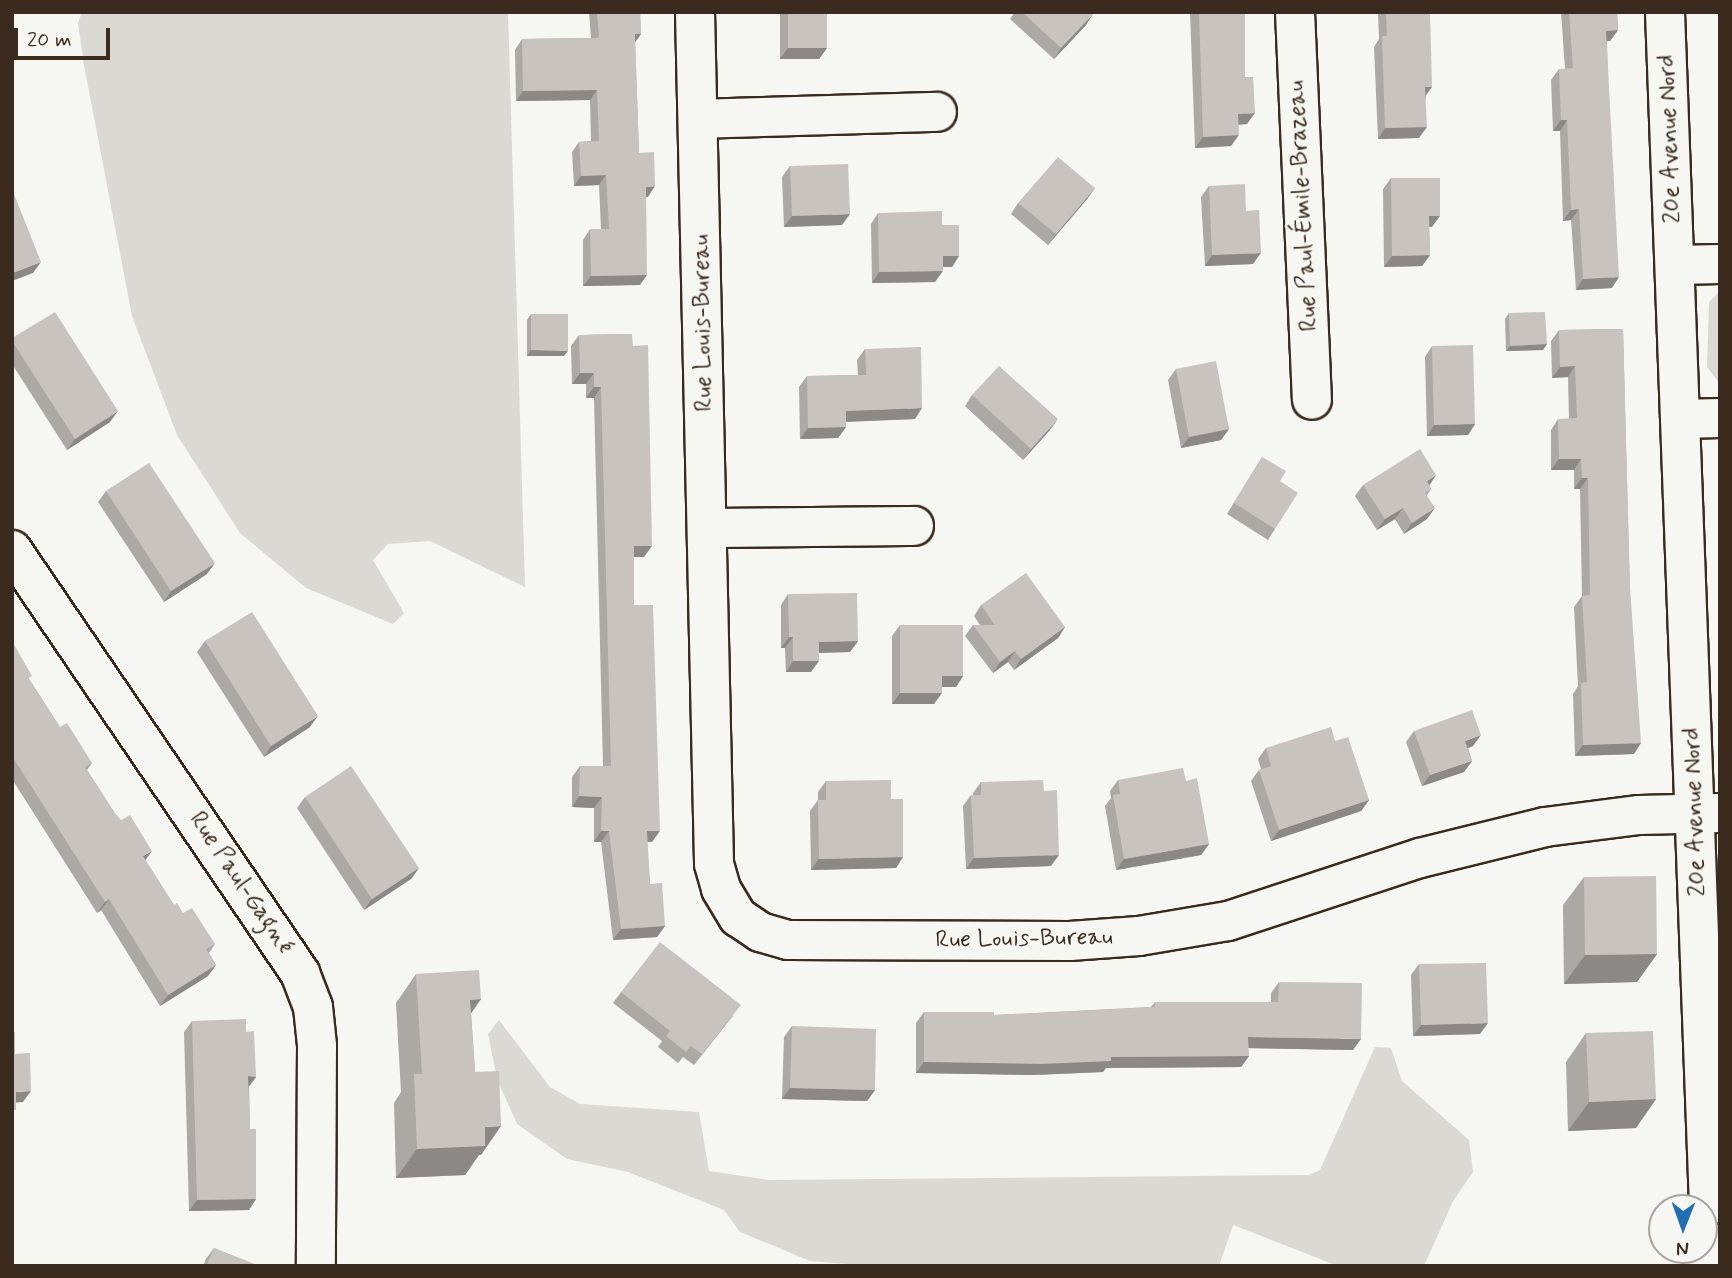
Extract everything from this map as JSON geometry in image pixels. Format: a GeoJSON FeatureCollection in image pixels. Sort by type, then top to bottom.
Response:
{"type":"FeatureCollection","features":[{"type":"Feature","properties":{"kind":"street","name":"Rue Louis-Bureau"},"geometry":{"type":"LineString","coordinates":[[695,12],[715,864],[721,889],[738,917],[760,932],[788,940],[1070,941],[1186,931],[1486,840],[1590,819],[1707,813]]}},
{"type":"Feature","properties":{"kind":"street","name":"Rue Paul-Émile-Brazeau"},"geometry":{"type":"LineString","coordinates":[[1295,12],[1312,400]]}},
{"type":"Feature","properties":{"kind":"street","name":"20e Avenue Nord"},"geometry":{"type":"LineString","coordinates":[[1665,12],[1680,419],[1707,813],[1709,1194]]}},
{"type":"Feature","properties":{"kind":"street"},"geometry":{"type":"LineString","coordinates":[[698,119],[937,112]]}},
{"type":"Feature","properties":{"kind":"street"},"geometry":{"type":"LineString","coordinates":[[1676,265],[1720,264]]}},
{"type":"Feature","properties":{"kind":"street"},"geometry":{"type":"LineString","coordinates":[[1680,419],[1720,418]]}},
{"type":"Feature","properties":{"kind":"street"},"geometry":{"type":"LineString","coordinates":[[709,528],[914,526]]}},
{"type":"Feature","properties":{"kind":"street","name":"Rue Paul-Gagné"},"geometry":{"type":"LineString","coordinates":[[12,550],[300,973],[313,1007],[317,1046],[316,1266]]}},
{"type":"Feature","properties":{"kind":"shaded area"},"geometry":{"type":"Polygon","coordinates":[[[82,12],[508,12],[525,587],[430,541],[388,544],[373,560],[404,613],[393,624],[306,588],[240,533],[177,435],[132,316],[84,65],[78,23],[82,12]]]}},
{"type":"Feature","properties":{"kind":"shaded area"},"geometry":{"type":"Polygon","coordinates":[[[1720,291],[1720,384],[1707,367],[1709,302],[1720,291]]]}},
{"type":"Feature","properties":{"kind":"shaded area"},"geometry":{"type":"Polygon","coordinates":[[[499,1020],[550,1087],[580,1104],[699,1112],[709,1171],[769,1180],[1309,1175],[1320,1170],[1375,1047],[1391,1048],[1402,1081],[1469,1140],[1473,1172],[1453,1201],[1424,1266],[1338,1266],[1233,1225],[1219,1266],[871,1266],[810,1261],[740,1232],[724,1210],[628,1172],[567,1159],[517,1124],[497,1079],[488,1034],[499,1020]]]}},
{"type":"Feature","properties":{"kind":"building"},"geometry":{"type":"Polygon","coordinates":[[[597,12],[640,12],[641,34],[635,34],[639,153],[654,152],[655,186],[646,187],[647,275],[591,276],[590,229],[609,229],[606,175],[581,176],[579,142],[599,141],[597,90],[523,91],[522,39],[599,38],[597,12]]]}},
{"type":"Feature","properties":{"kind":"building"},"geometry":{"type":"Polygon","coordinates":[[[788,12],[827,12],[827,48],[788,48],[788,12]]]}},
{"type":"Feature","properties":{"kind":"building"},"geometry":{"type":"Polygon","coordinates":[[[1022,12],[1092,12],[1093,14],[1061,48],[1022,12]]]}},
{"type":"Feature","properties":{"kind":"building"},"geometry":{"type":"Polygon","coordinates":[[[1199,12],[1245,12],[1245,77],[1253,77],[1255,113],[1238,114],[1239,135],[1203,137],[1199,12]]]}},
{"type":"Feature","properties":{"kind":"building"},"geometry":{"type":"Polygon","coordinates":[[[1386,12],[1430,12],[1432,87],[1425,87],[1427,127],[1385,128],[1382,36],[1387,36],[1386,12]]]}},
{"type":"Feature","properties":{"kind":"building"},"geometry":{"type":"Polygon","coordinates":[[[1569,12],[1617,12],[1618,30],[1606,31],[1619,277],[1583,279],[1579,209],[1571,210],[1567,120],[1561,120],[1559,69],[1573,68],[1569,12]]]}},
{"type":"Feature","properties":{"kind":"building"},"geometry":{"type":"Polygon","coordinates":[[[1058,157],[1095,188],[1056,234],[1018,203],[1058,157]]]}},
{"type":"Feature","properties":{"kind":"building"},"geometry":{"type":"Polygon","coordinates":[[[848,164],[850,214],[792,216],[790,166],[848,164]]]}},
{"type":"Feature","properties":{"kind":"building"},"geometry":{"type":"Polygon","coordinates":[[[1391,178],[1440,178],[1440,216],[1429,216],[1430,255],[1392,256],[1391,178]]]}},
{"type":"Feature","properties":{"kind":"building"},"geometry":{"type":"Polygon","coordinates":[[[1245,184],[1246,211],[1259,210],[1261,253],[1212,255],[1209,186],[1245,184]]]}},
{"type":"Feature","properties":{"kind":"building"},"geometry":{"type":"Polygon","coordinates":[[[12,189],[41,262],[12,273],[12,189]]]}},
{"type":"Feature","properties":{"kind":"building"},"geometry":{"type":"Polygon","coordinates":[[[942,211],[942,225],[959,225],[959,256],[943,256],[943,271],[879,272],[878,213],[942,211]]]}},
{"type":"Feature","properties":{"kind":"building"},"geometry":{"type":"Polygon","coordinates":[[[55,312],[118,411],[75,439],[12,341],[12,338],[55,312]]]}},
{"type":"Feature","properties":{"kind":"building"},"geometry":{"type":"Polygon","coordinates":[[[1545,312],[1547,344],[1510,346],[1509,313],[1545,312]]]}},
{"type":"Feature","properties":{"kind":"building"},"geometry":{"type":"Polygon","coordinates":[[[531,314],[568,314],[568,351],[531,350],[531,314]]]}},
{"type":"Feature","properties":{"kind":"building"},"geometry":{"type":"Polygon","coordinates":[[[1623,329],[1630,587],[1641,743],[1583,745],[1581,683],[1587,682],[1582,596],[1590,595],[1588,478],[1582,478],[1581,459],[1559,459],[1558,419],[1577,418],[1575,366],[1560,367],[1559,330],[1623,329]]]}},
{"type":"Feature","properties":{"kind":"building"},"geometry":{"type":"Polygon","coordinates":[[[632,334],[632,346],[648,345],[652,546],[634,546],[634,605],[653,605],[660,831],[647,831],[650,884],[662,883],[665,926],[621,929],[609,831],[601,831],[602,797],[579,796],[580,766],[611,766],[601,387],[594,387],[594,373],[580,373],[579,335],[632,334]]]}},
{"type":"Feature","properties":{"kind":"building"},"geometry":{"type":"Polygon","coordinates":[[[1473,345],[1475,424],[1434,425],[1432,346],[1473,345]]]}},
{"type":"Feature","properties":{"kind":"building"},"geometry":{"type":"Polygon","coordinates":[[[921,347],[922,408],[846,411],[846,427],[808,428],[807,376],[866,375],[865,349],[921,347]]]}},
{"type":"Feature","properties":{"kind":"building"},"geometry":{"type":"Polygon","coordinates":[[[1216,361],[1229,429],[1189,437],[1176,369],[1216,361]]]}},
{"type":"Feature","properties":{"kind":"building"},"geometry":{"type":"Polygon","coordinates":[[[999,366],[1058,419],[1031,449],[972,395],[999,366]]]}},
{"type":"Feature","properties":{"kind":"building"},"geometry":{"type":"Polygon","coordinates":[[[1420,449],[1436,475],[1427,481],[1431,489],[1425,493],[1435,508],[1412,523],[1403,508],[1385,519],[1363,485],[1420,449]]]}},
{"type":"Feature","properties":{"kind":"building"},"geometry":{"type":"Polygon","coordinates":[[[1262,457],[1286,471],[1280,481],[1298,493],[1275,529],[1234,503],[1262,457]]]}},
{"type":"Feature","properties":{"kind":"building"},"geometry":{"type":"Polygon","coordinates":[[[149,463],[215,563],[171,591],[106,491],[149,463]]]}},
{"type":"Feature","properties":{"kind":"building"},"geometry":{"type":"Polygon","coordinates":[[[1026,573],[1065,627],[1021,659],[1015,651],[1000,662],[973,625],[995,625],[981,605],[1026,573]]]}},
{"type":"Feature","properties":{"kind":"building"},"geometry":{"type":"Polygon","coordinates":[[[857,593],[858,641],[819,642],[819,661],[793,661],[793,637],[789,637],[788,594],[857,593]]]}},
{"type":"Feature","properties":{"kind":"building"},"geometry":{"type":"Polygon","coordinates":[[[252,612],[318,716],[271,746],[205,641],[252,612]]]}},
{"type":"Feature","properties":{"kind":"building"},"geometry":{"type":"Polygon","coordinates":[[[900,625],[963,625],[963,676],[942,676],[942,693],[900,693],[900,625]]]}},
{"type":"Feature","properties":{"kind":"building"},"geometry":{"type":"Polygon","coordinates":[[[12,641],[32,676],[28,678],[60,727],[67,723],[92,763],[85,767],[113,811],[121,820],[130,815],[152,851],[143,856],[174,905],[177,903],[183,913],[192,908],[215,944],[206,949],[216,965],[168,995],[109,899],[105,902],[12,756],[12,641]]]}},
{"type":"Feature","properties":{"kind":"building"},"geometry":{"type":"Polygon","coordinates":[[[1472,710],[1481,735],[1465,741],[1472,761],[1430,775],[1414,731],[1472,710]]]}},
{"type":"Feature","properties":{"kind":"building"},"geometry":{"type":"Polygon","coordinates":[[[1331,727],[1335,741],[1348,737],[1369,800],[1279,830],[1259,770],[1271,766],[1266,748],[1331,727]]]}},
{"type":"Feature","properties":{"kind":"building"},"geometry":{"type":"Polygon","coordinates":[[[351,766],[419,868],[372,899],[305,797],[351,766]]]}},
{"type":"Feature","properties":{"kind":"building"},"geometry":{"type":"Polygon","coordinates":[[[1183,768],[1186,781],[1197,778],[1209,844],[1124,859],[1113,795],[1120,794],[1118,780],[1183,768]]]}},
{"type":"Feature","properties":{"kind":"building"},"geometry":{"type":"Polygon","coordinates":[[[891,780],[891,799],[903,799],[903,857],[819,859],[818,800],[826,800],[826,781],[891,780]]]}},
{"type":"Feature","properties":{"kind":"building"},"geometry":{"type":"Polygon","coordinates":[[[1043,780],[1044,791],[1057,790],[1059,855],[974,858],[971,795],[981,795],[981,782],[1043,780]]]}},
{"type":"Feature","properties":{"kind":"building"},"geometry":{"type":"Polygon","coordinates":[[[1656,876],[1657,954],[1585,955],[1584,877],[1656,876]]]}},
{"type":"Feature","properties":{"kind":"building"},"geometry":{"type":"Polygon","coordinates":[[[660,942],[741,1005],[702,1054],[691,1046],[686,1052],[666,1036],[670,1031],[621,992],[660,942]]]}},
{"type":"Feature","properties":{"kind":"building"},"geometry":{"type":"Polygon","coordinates":[[[1486,963],[1488,1023],[1421,1025],[1419,964],[1486,963]]]}},
{"type":"Feature","properties":{"kind":"building"},"geometry":{"type":"Polygon","coordinates":[[[479,970],[481,999],[470,1000],[475,1072],[499,1071],[501,1126],[485,1127],[485,1146],[417,1149],[414,1074],[422,1074],[416,974],[479,970]]]}},
{"type":"Feature","properties":{"kind":"building"},"geometry":{"type":"Polygon","coordinates":[[[1279,982],[1362,983],[1361,1039],[1248,1037],[1249,1056],[1111,1057],[1111,1061],[1041,1064],[924,1062],[924,1012],[994,1012],[994,1015],[1155,1007],[1155,1002],[1278,1002],[1279,982]]]}},
{"type":"Feature","properties":{"kind":"building"},"geometry":{"type":"Polygon","coordinates":[[[246,1019],[246,1032],[254,1031],[256,1077],[248,1076],[250,1129],[256,1129],[256,1199],[197,1200],[192,1021],[246,1019]]]}},
{"type":"Feature","properties":{"kind":"building"},"geometry":{"type":"Polygon","coordinates":[[[792,1026],[876,1029],[875,1090],[790,1088],[792,1026]]]}},
{"type":"Feature","properties":{"kind":"building"},"geometry":{"type":"Polygon","coordinates":[[[1653,1031],[1656,1099],[1589,1102],[1586,1033],[1653,1031]]]}},
{"type":"Feature","properties":{"kind":"building"},"geometry":{"type":"Polygon","coordinates":[[[12,1032],[15,1032],[15,1054],[30,1053],[31,1091],[16,1092],[16,1110],[12,1110],[12,1032]]]}},
{"type":"Feature","properties":{"kind":"building"},"geometry":{"type":"Polygon","coordinates":[[[214,1248],[257,1265],[206,1266],[214,1248]]]}}]}
